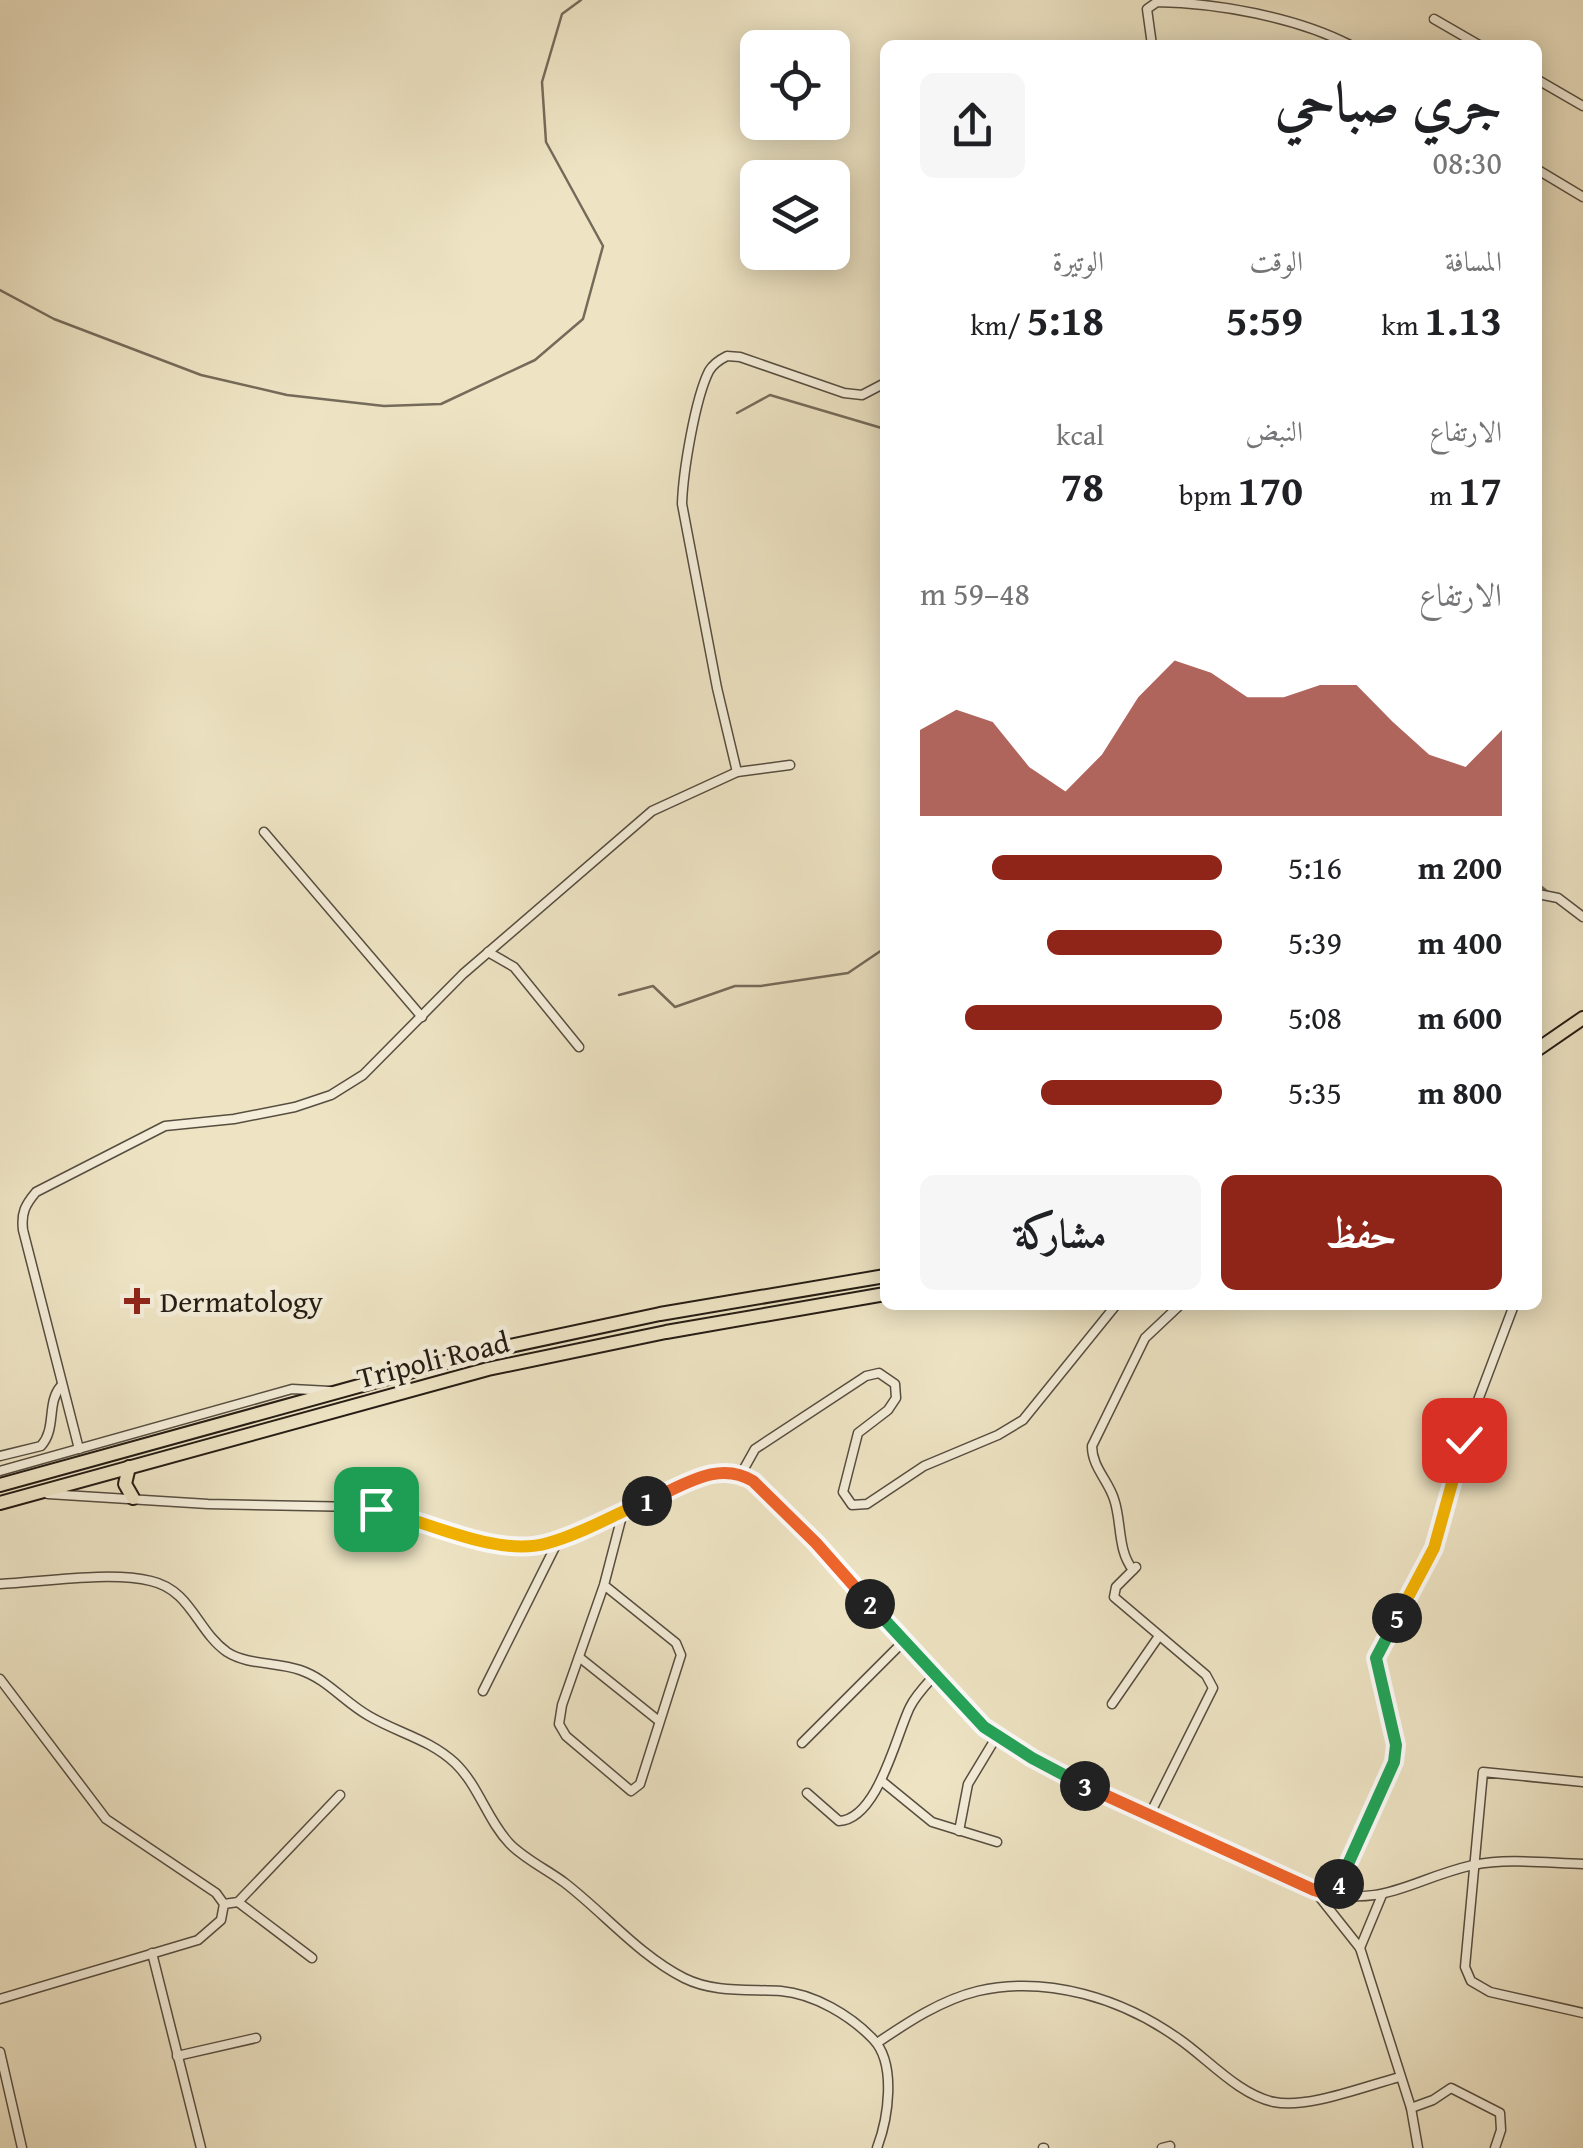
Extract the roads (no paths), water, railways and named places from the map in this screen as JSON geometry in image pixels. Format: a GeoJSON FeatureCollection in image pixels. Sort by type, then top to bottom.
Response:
{"type":"FeatureCollection","features":[{"type":"Feature","properties":{"kind":"highway"},"geometry":{"type":"LineString","coordinates":[[1542,1046],[1583,1018]]}},
{"type":"Feature","properties":{"kind":"highway"},"geometry":{"type":"LineString","coordinates":[[0,1484],[434,1363],[581,1330],[880,1277]]}},
{"type":"Feature","properties":{"kind":"highway","name":"Tripoli Road"},"geometry":{"type":"LineString","coordinates":[[0,1503],[488,1369],[703,1325],[880,1295]]}},
{"type":"Feature","properties":{"kind":"highway"},"geometry":{"type":"LineString","coordinates":[[129,1467],[125,1484],[133,1498]]}},
{"type":"Feature","properties":{"kind":"street"},"geometry":{"type":"LineString","coordinates":[[1151,40],[1147,9],[1157,2],[1232,9],[1327,33],[1340,40]]}},
{"type":"Feature","properties":{"kind":"street"},"geometry":{"type":"LineString","coordinates":[[1434,19],[1470,40]]}},
{"type":"Feature","properties":{"kind":"street"},"geometry":{"type":"LineString","coordinates":[[1542,82],[1583,106]]}},
{"type":"Feature","properties":{"kind":"street"},"geometry":{"type":"LineString","coordinates":[[1542,172],[1583,197]]}},
{"type":"Feature","properties":{"kind":"street"},"geometry":{"type":"LineString","coordinates":[[737,772],[682,504],[700,400],[711,368],[727,356],[740,357],[844,392],[862,395],[880,387]]}},
{"type":"Feature","properties":{"kind":"street"},"geometry":{"type":"LineString","coordinates":[[79,1448],[23,1230],[26,1203],[36,1192],[177,1122],[234,1119],[295,1107],[331,1095],[363,1075],[488,952],[652,811],[737,772],[790,765]]}},
{"type":"Feature","properties":{"kind":"street"},"geometry":{"type":"LineString","coordinates":[[264,832],[422,1017]]}},
{"type":"Feature","properties":{"kind":"street"},"geometry":{"type":"LineString","coordinates":[[1542,895],[1558,898],[1583,917]]}},
{"type":"Feature","properties":{"kind":"street"},"geometry":{"type":"LineString","coordinates":[[488,952],[514,967],[579,1046]]}},
{"type":"Feature","properties":{"kind":"street"},"geometry":{"type":"LineString","coordinates":[[741,1474],[755,1449],[866,1376],[879,1373],[895,1384],[896,1398],[888,1410],[858,1433],[843,1492],[852,1505],[867,1504],[924,1466],[998,1435],[1023,1420],[1112,1310]]}},
{"type":"Feature","properties":{"kind":"street"},"geometry":{"type":"LineString","coordinates":[[1150,1814],[1213,1688],[1206,1676],[1114,1597],[1116,1586],[1134,1568],[1125,1558],[1113,1497],[1094,1462],[1092,1446],[1145,1338],[1175,1310]]}},
{"type":"Feature","properties":{"kind":"street"},"geometry":{"type":"LineString","coordinates":[[1334,1896],[1394,1762],[1396,1745],[1376,1658],[1434,1548],[1470,1420],[1512,1310]]}},
{"type":"Feature","properties":{"kind":"street"},"geometry":{"type":"LineString","coordinates":[[0,1456],[45,1442],[53,1399],[62,1386]]}},
{"type":"Feature","properties":{"kind":"street"},"geometry":{"type":"LineString","coordinates":[[0,1472],[292,1388],[330,1391]]}},
{"type":"Feature","properties":{"kind":"street"},"geometry":{"type":"LineString","coordinates":[[35,1493],[208,1504],[360,1507],[503,1546],[533,1546],[559,1539],[708,1474],[741,1474],[816,1543],[934,1676],[996,1736],[1075,1782],[1334,1896],[1382,1895],[1472,1866],[1515,1862],[1583,1864]]}},
{"type":"Feature","properties":{"kind":"street"},"geometry":{"type":"LineString","coordinates":[[604,1584],[679,1648],[680,1662],[636,1789],[626,1789],[566,1736],[558,1724],[604,1584],[623,1511]]}},
{"type":"Feature","properties":{"kind":"street"},"geometry":{"type":"LineString","coordinates":[[484,1691],[559,1539]]}},
{"type":"Feature","properties":{"kind":"street"},"geometry":{"type":"LineString","coordinates":[[0,1584],[120,1578],[164,1584],[186,1602],[216,1642],[232,1654],[304,1671],[372,1718],[440,1750],[470,1781],[511,1845],[661,1963],[706,1986],[802,1994],[846,2017],[877,2043],[888,2077],[885,2117],[877,2148]]}},
{"type":"Feature","properties":{"kind":"street"},"geometry":{"type":"LineString","coordinates":[[1112,1704],[1159,1636]]}},
{"type":"Feature","properties":{"kind":"street"},"geometry":{"type":"LineString","coordinates":[[802,1743],[904,1642]]}},
{"type":"Feature","properties":{"kind":"street"},"geometry":{"type":"LineString","coordinates":[[579,1657],[659,1721]]}},
{"type":"Feature","properties":{"kind":"street"},"geometry":{"type":"LineString","coordinates":[[807,1793],[833,1817],[846,1821],[883,1782],[912,1704],[934,1676]]}},
{"type":"Feature","properties":{"kind":"street"},"geometry":{"type":"LineString","coordinates":[[0,1680],[100,1812],[216,1894],[224,1904],[221,1920],[207,1934],[0,1999]]}},
{"type":"Feature","properties":{"kind":"street"},"geometry":{"type":"LineString","coordinates":[[959,1831],[968,1784],[996,1736]]}},
{"type":"Feature","properties":{"kind":"street"},"geometry":{"type":"LineString","coordinates":[[1583,1782],[1483,1772],[1465,1967],[1471,1982],[1490,1992],[1583,2013]]}},
{"type":"Feature","properties":{"kind":"street"},"geometry":{"type":"LineString","coordinates":[[883,1782],[932,1822],[996,1842]]}},
{"type":"Feature","properties":{"kind":"street"},"geometry":{"type":"LineString","coordinates":[[224,1904],[238,1902],[340,1795]]}},
{"type":"Feature","properties":{"kind":"street"},"geometry":{"type":"LineString","coordinates":[[1314,1890],[1360,1948],[1411,2108],[1418,2148]]}},
{"type":"Feature","properties":{"kind":"street"},"geometry":{"type":"LineString","coordinates":[[1360,1948],[1382,1895]]}},
{"type":"Feature","properties":{"kind":"street"},"geometry":{"type":"LineString","coordinates":[[238,1902],[312,1958]]}},
{"type":"Feature","properties":{"kind":"street"},"geometry":{"type":"LineString","coordinates":[[152,1954],[201,2148]]}},
{"type":"Feature","properties":{"kind":"street"},"geometry":{"type":"LineString","coordinates":[[877,2043],[943,2004],[977,1992],[1026,1987],[1110,2000],[1144,2015],[1241,2086],[1276,2102],[1316,2099],[1400,2077]]}},
{"type":"Feature","properties":{"kind":"street"},"geometry":{"type":"LineString","coordinates":[[178,2056],[256,2038]]}},
{"type":"Feature","properties":{"kind":"street"},"geometry":{"type":"LineString","coordinates":[[0,2052],[22,2148]]}},
{"type":"Feature","properties":{"kind":"street"},"geometry":{"type":"LineString","coordinates":[[1411,2108],[1451,2088],[1462,2093],[1500,2113],[1501,2130],[1495,2148]]}},
{"type":"Feature","properties":{"kind":"waterway"},"geometry":{"type":"LineString","coordinates":[[0,290],[54,319],[201,375],[287,395],[384,406],[441,404],[535,360],[583,319],[603,246],[546,142],[542,82],[562,14],[581,0]]}},
{"type":"Feature","properties":{"kind":"waterway"},"geometry":{"type":"LineString","coordinates":[[737,413],[770,395],[880,428]]}},
{"type":"Feature","properties":{"kind":"waterway"},"geometry":{"type":"LineString","coordinates":[[1542,887],[1548,892]]}},
{"type":"Feature","properties":{"kind":"waterway"},"geometry":{"type":"LineString","coordinates":[[619,995],[653,986],[675,1007],[735,986],[848,973],[880,951]]}},
{"type":"Feature","properties":{"kind":"place","name":"Dermatology"},"geometry":{"type":"Point","coordinates":[137,1301]}}]}
